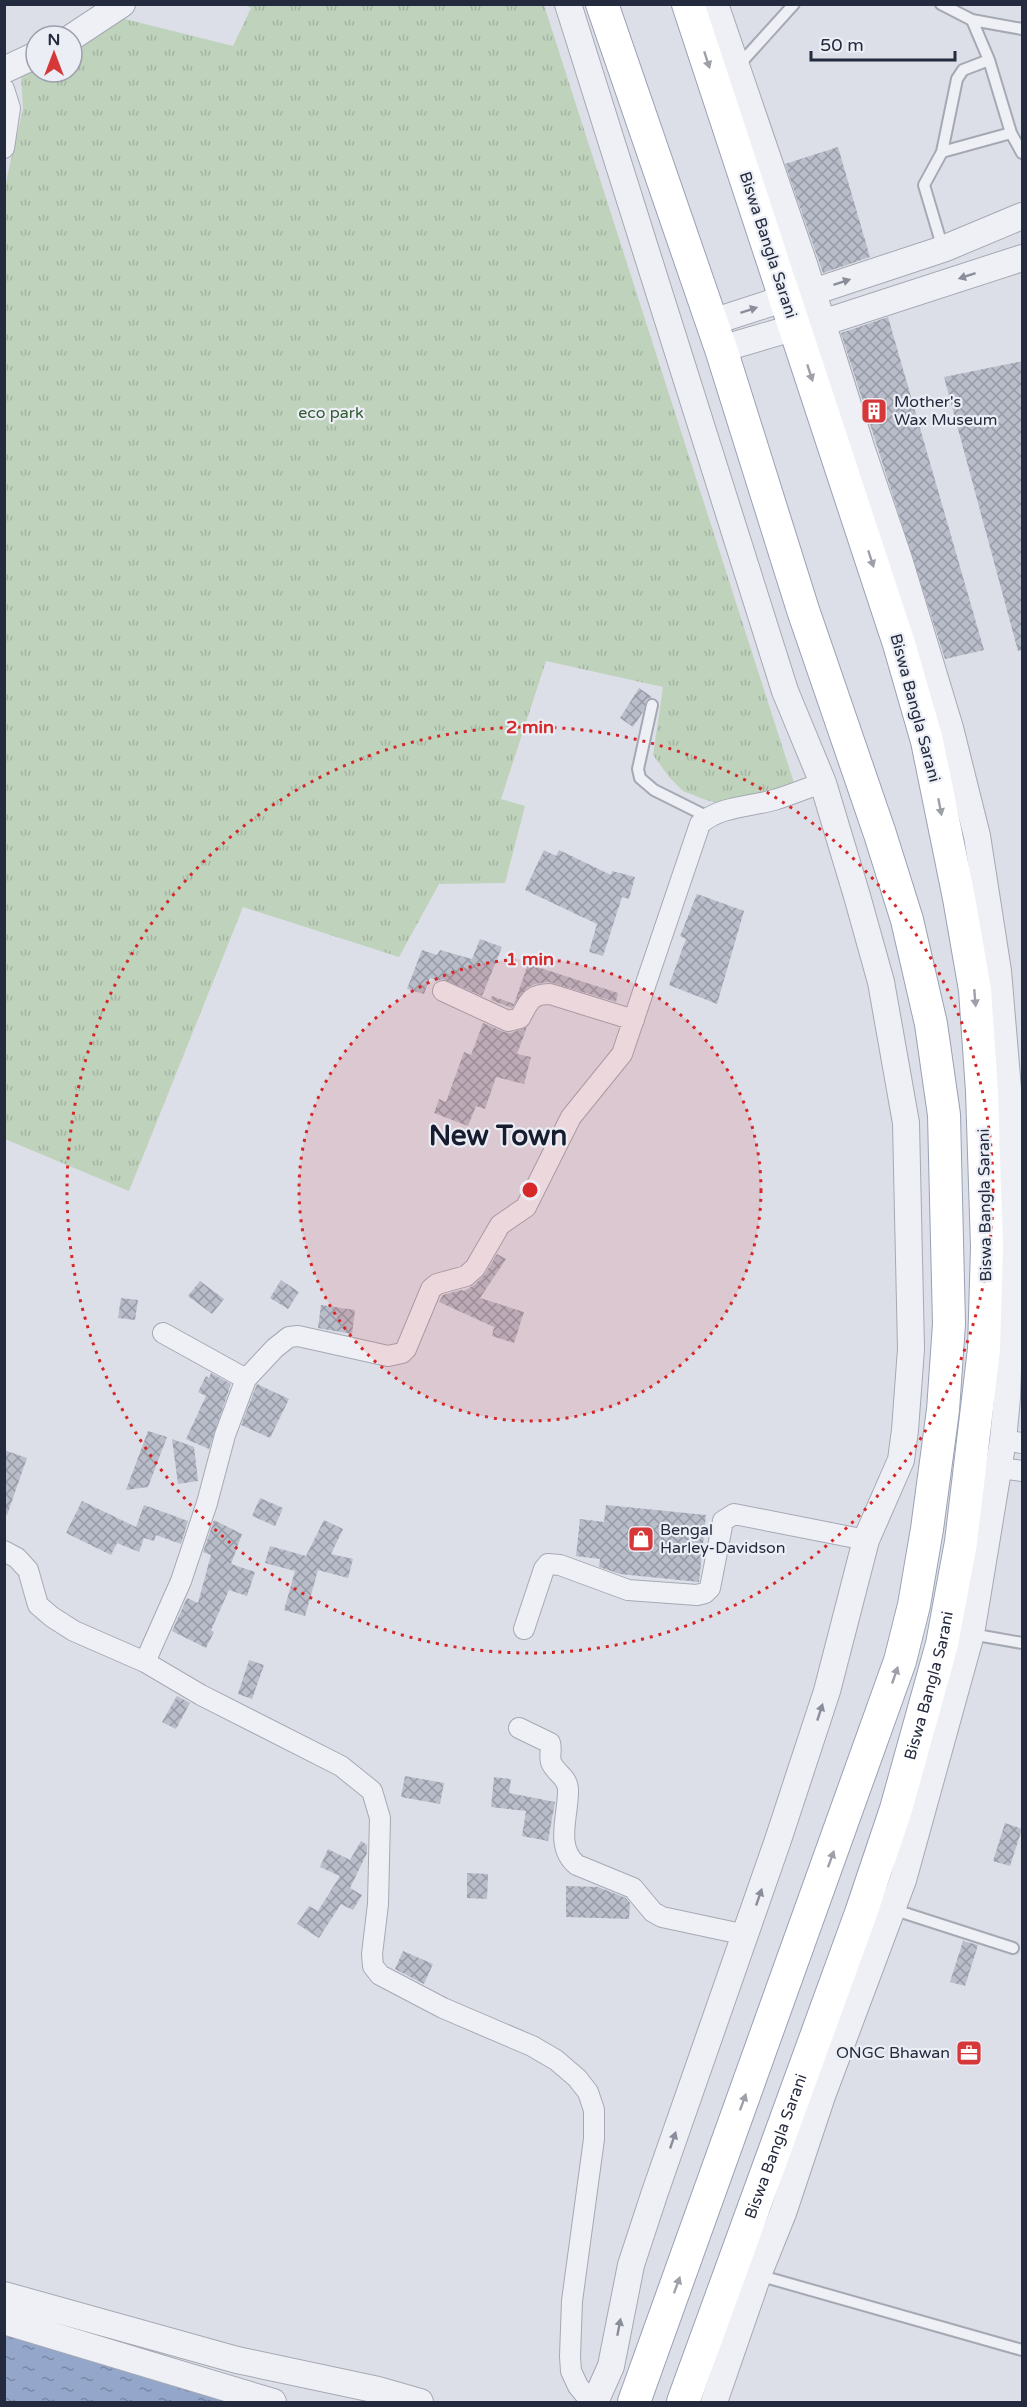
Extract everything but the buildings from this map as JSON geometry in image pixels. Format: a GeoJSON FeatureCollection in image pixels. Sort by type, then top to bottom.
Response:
{"type":"FeatureCollection","features":[{"type":"Feature","properties":{"kind":"main road","name":"Biswa Bangla Sarani"},"geometry":{"type":"LineString","coordinates":[[602,4],[717,336],[803,610],[908,920],[931,1024],[944,1115],[948,1324],[943,1410],[927,1529],[914,1605],[900,1661],[639,2391]]}},
{"type":"Feature","properties":{"kind":"main road","name":"Biswa Bangla Sarani"},"geometry":{"type":"LineString","coordinates":[[688,4],[809,325],[927,741],[975,990],[982,1091],[987,1247],[984,1349],[961,1542],[942,1644],[896,1809],[700,2399]]}},
{"type":"Feature","properties":{"kind":"street"},"geometry":{"type":"LineString","coordinates":[[84,29],[122,4]]}},
{"type":"Feature","properties":{"kind":"street"},"geometry":{"type":"LineString","coordinates":[[4,1551],[16,1558],[28,1570],[38,1605],[52,1617],[74,1631],[145,1662],[201,1695],[340,1766],[372,1791],[380,1818],[378,1904],[372,1954],[373,1966],[380,1975],[443,2008],[532,2046],[556,2060],[577,2078],[588,2092],[594,2110],[594,2139],[572,2301],[570,2356],[571,2371],[578,2386],[593,2403],[611,2366],[631,2265],[746,1935],[827,1691],[866,1540],[901,1460],[911,1349],[906,1123],[881,982],[823,783],[785,691],[568,4]]}},
{"type":"Feature","properties":{"kind":"street"},"geometry":{"type":"LineString","coordinates":[[715,4],[736,68],[799,295]]}},
{"type":"Feature","properties":{"kind":"street"},"geometry":{"type":"LineString","coordinates":[[4,70],[24,61]]}},
{"type":"Feature","properties":{"kind":"street"},"geometry":{"type":"LineString","coordinates":[[4,89],[10,108],[10,123],[4,148]]}},
{"type":"Feature","properties":{"kind":"street"},"geometry":{"type":"LineString","coordinates":[[717,336],[799,295],[943,249],[1023,216]]}},
{"type":"Feature","properties":{"kind":"street"},"geometry":{"type":"LineString","coordinates":[[717,336],[809,325],[1023,258]]}},
{"type":"Feature","properties":{"kind":"street"},"geometry":{"type":"LineString","coordinates":[[700,2399],[758,2275],[783,2213],[822,2097],[903,1880],[971,1634],[1011,1470],[1013,1441],[1007,1398],[1014,1212],[1012,1136],[998,971],[977,836],[950,728],[903,570],[809,325]]}},
{"type":"Feature","properties":{"kind":"street"},"geometry":{"type":"LineString","coordinates":[[145,1662],[181,1581],[207,1503],[225,1435],[246,1379],[275,1348],[289,1337],[298,1336],[388,1356],[402,1353],[431,1289],[447,1281],[466,1276],[475,1268],[500,1225],[526,1208],[571,1117],[622,1054],[700,824],[708,817],[726,810],[775,800],[823,783]]}},
{"type":"Feature","properties":{"kind":"street"},"geometry":{"type":"LineString","coordinates":[[442,991],[508,1021],[520,1018],[533,996],[539,994],[550,994],[634,1020]]}},
{"type":"Feature","properties":{"kind":"street"},"geometry":{"type":"LineString","coordinates":[[163,1333],[246,1379]]}},
{"type":"Feature","properties":{"kind":"street"},"geometry":{"type":"LineString","coordinates":[[524,1629],[544,1569],[548,1564],[560,1565],[628,1590],[697,1595],[705,1593],[710,1588],[723,1521],[734,1514],[866,1540]]}},
{"type":"Feature","properties":{"kind":"street"},"geometry":{"type":"LineString","coordinates":[[519,1728],[550,1743],[551,1763],[566,1780],[568,1790],[564,1837],[570,1860],[633,1888],[653,1912],[662,1917],[746,1935]]}},
{"type":"Feature","properties":{"kind":"street"},"geometry":{"type":"LineString","coordinates":[[4,2295],[237,2360],[378,2390],[420,2403]]}},
{"type":"Feature","properties":{"kind":"street"},"geometry":{"type":"LineString","coordinates":[[4,2321],[273,2403]]}},
{"type":"Feature","properties":{"kind":"street"},"geometry":{"type":"LineString","coordinates":[[611,2366],[639,2391]]}},
{"type":"Feature","properties":{"kind":"lane"},"geometry":{"type":"LineString","coordinates":[[736,68],[794,4]]}},
{"type":"Feature","properties":{"kind":"lane"},"geometry":{"type":"LineString","coordinates":[[941,4],[972,20],[1023,29]]}},
{"type":"Feature","properties":{"kind":"lane"},"geometry":{"type":"LineString","coordinates":[[972,20],[989,60],[1011,133],[1023,153]]}},
{"type":"Feature","properties":{"kind":"lane"},"geometry":{"type":"LineString","coordinates":[[943,249],[924,185],[942,152],[957,79],[963,70],[989,60]]}},
{"type":"Feature","properties":{"kind":"lane"},"geometry":{"type":"LineString","coordinates":[[942,152],[1011,133]]}},
{"type":"Feature","properties":{"kind":"lane"},"geometry":{"type":"LineString","coordinates":[[652,705],[638,769],[640,778],[654,790],[708,817]]}},
{"type":"Feature","properties":{"kind":"lane"},"geometry":{"type":"LineString","coordinates":[[971,1634],[1023,1644]]}},
{"type":"Feature","properties":{"kind":"lane"},"geometry":{"type":"LineString","coordinates":[[892,1909],[1013,1948]]}},
{"type":"Feature","properties":{"kind":"lane"},"geometry":{"type":"LineString","coordinates":[[758,2275],[1023,2350]]}},
{"type":"Feature","properties":{"kind":"green space","name":"eco park"},"geometry":{"type":"Polygon","coordinates":[[[244,5],[544,5],[794,783],[731,806],[683,791],[653,755],[663,687],[546,661],[501,799],[525,806],[505,883],[439,884],[399,957],[243,907],[129,1191],[5,1139],[4,190],[23,109],[21,75],[24,73],[24,84],[84,84],[84,37],[117,17],[233,46],[251,8],[244,5]]]}},
{"type":"Feature","properties":{"kind":"water"},"geometry":{"type":"Polygon","coordinates":[[[5,2333],[248,2402],[5,2402],[5,2333]]]}},
{"type":"Feature","properties":{"kind":"place","name":"Mother's Wax Museum"},"geometry":{"type":"Point","coordinates":[874,411]}},
{"type":"Feature","properties":{"kind":"place","name":"Bengal Harley-Davidson"},"geometry":{"type":"Point","coordinates":[641,1539]}},
{"type":"Feature","properties":{"kind":"place","name":"ONGC Bhawan"},"geometry":{"type":"Point","coordinates":[969,2053]}},
{"type":"Feature","properties":{"kind":"district","name":"New Town"},"geometry":{"type":"Point","coordinates":[498,1136]}}]}
